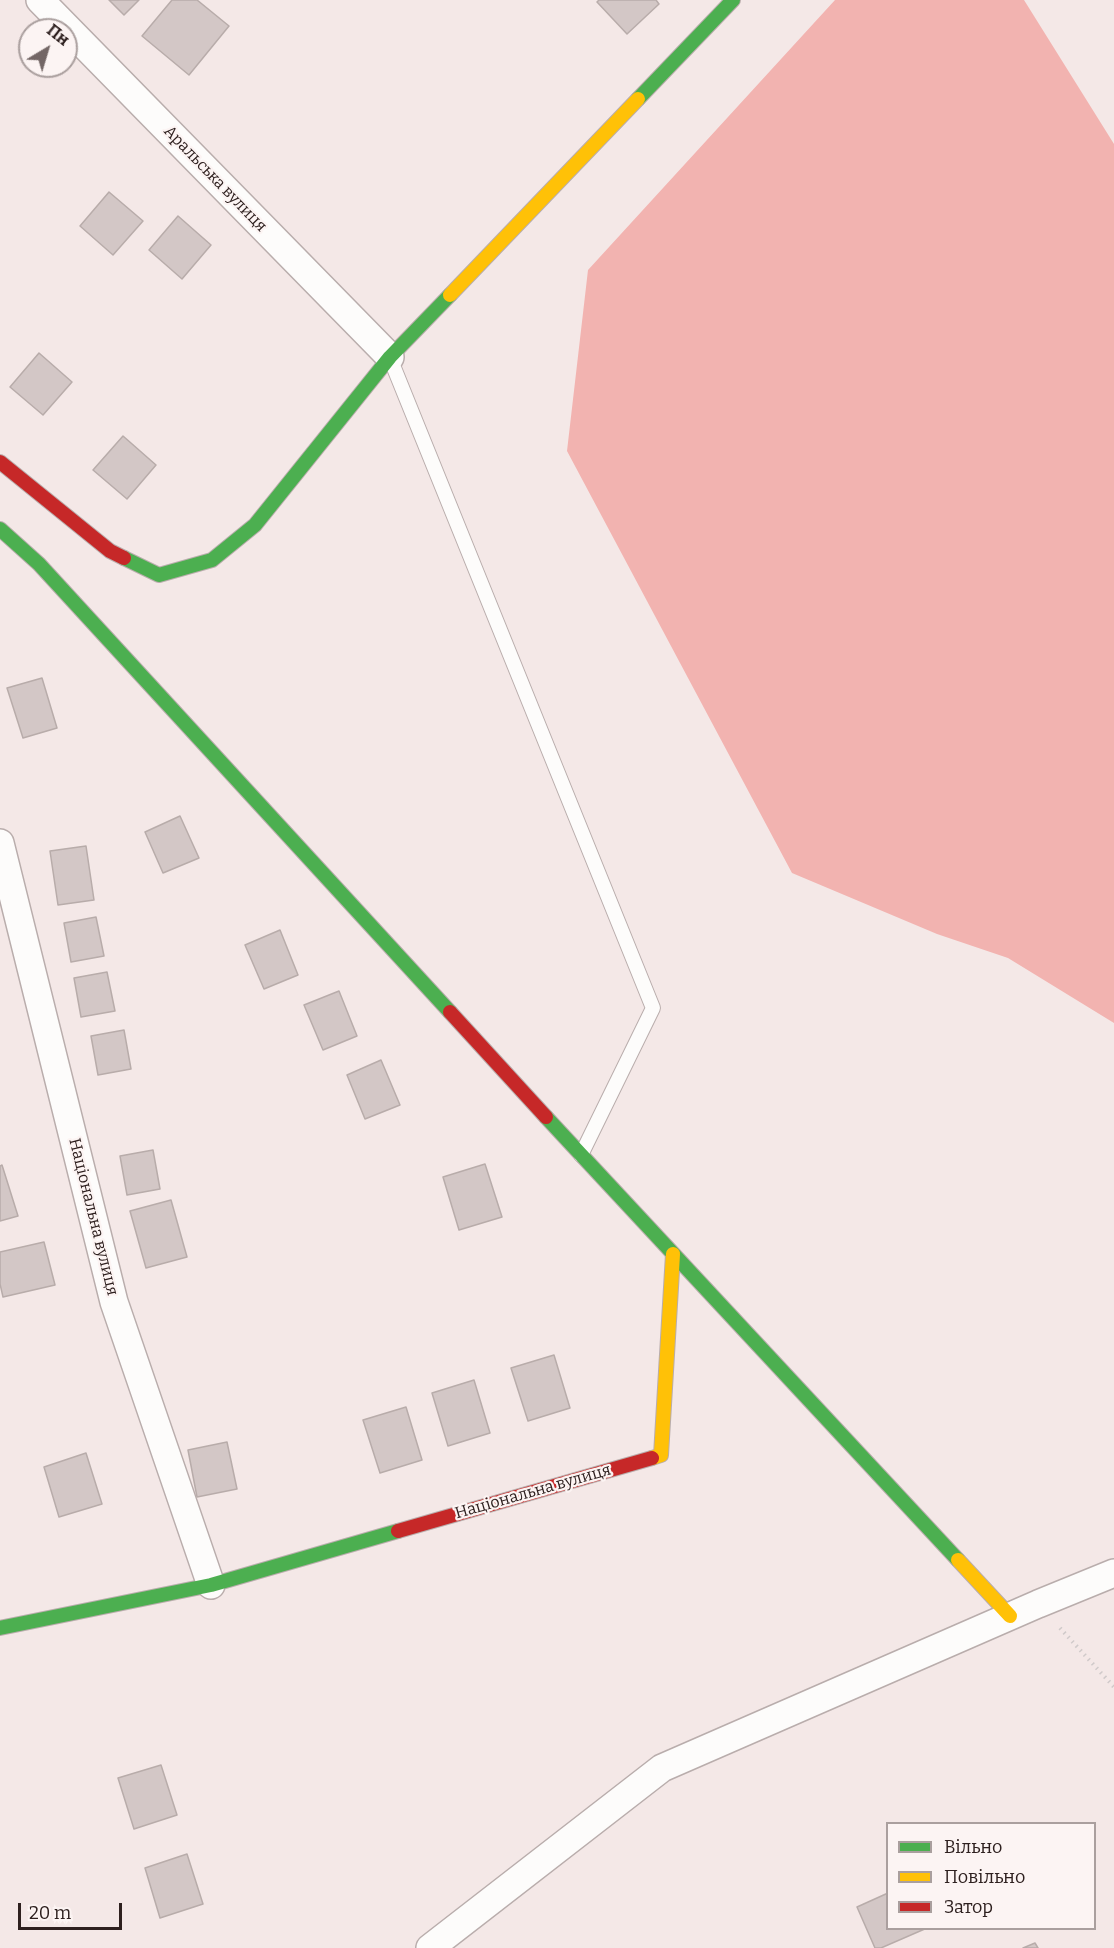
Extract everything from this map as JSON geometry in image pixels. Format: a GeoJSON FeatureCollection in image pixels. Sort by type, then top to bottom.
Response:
{"type":"FeatureCollection","features":[{"type":"Feature","properties":{"kind":"street","name":"Аральська вулиця"},"geometry":{"type":"LineString","coordinates":[[40,0],[390,357]]}},
{"type":"Feature","properties":{"kind":"street"},"geometry":{"type":"LineString","coordinates":[[0,462],[110,551],[159,575],[212,560],[255,525],[390,357],[733,0]]}},
{"type":"Feature","properties":{"kind":"street"},"geometry":{"type":"LineString","coordinates":[[0,529],[39,564],[581,1155],[1010,1616]]}},
{"type":"Feature","properties":{"kind":"street","name":"Національна вулиця"},"geometry":{"type":"LineString","coordinates":[[0,843],[114,1302],[211,1585]]}},
{"type":"Feature","properties":{"kind":"street","name":"Національна вулиця"},"geometry":{"type":"LineString","coordinates":[[0,1628],[211,1585],[661,1455],[673,1254]]}},
{"type":"Feature","properties":{"kind":"street"},"geometry":{"type":"LineString","coordinates":[[430,1948],[662,1768],[1114,1573]]}},
{"type":"Feature","properties":{"kind":"lane"},"geometry":{"type":"LineString","coordinates":[[390,357],[653,1008],[581,1155]]}},
{"type":"Feature","properties":{"kind":"path"},"geometry":{"type":"LineString","coordinates":[[1038,1604],[1114,1687]]}},
{"type":"Feature","properties":{"kind":"shaded area"},"geometry":{"type":"Polygon","coordinates":[[[835,0],[1024,0],[1114,144],[1114,1023],[1008,958],[937,934],[792,873],[567,451],[588,270],[835,0]]]}},
{"type":"Feature","properties":{"kind":"building"},"geometry":{"type":"Polygon","coordinates":[[[109,0],[139,0],[124,15],[109,0]]]}},
{"type":"Feature","properties":{"kind":"building"},"geometry":{"type":"Polygon","coordinates":[[[172,0],[197,0],[229,26],[189,75],[142,36],[172,0]]]}},
{"type":"Feature","properties":{"kind":"building"},"geometry":{"type":"Polygon","coordinates":[[[599,0],[656,0],[659,4],[627,34],[597,2],[599,0]]]}},
{"type":"Feature","properties":{"kind":"building"},"geometry":{"type":"Polygon","coordinates":[[[109,192],[143,221],[113,255],[80,226],[109,192]]]}},
{"type":"Feature","properties":{"kind":"building"},"geometry":{"type":"Polygon","coordinates":[[[178,216],[211,245],[182,279],[149,250],[178,216]]]}},
{"type":"Feature","properties":{"kind":"building"},"geometry":{"type":"Polygon","coordinates":[[[39,353],[72,382],[43,415],[10,387],[39,353]]]}},
{"type":"Feature","properties":{"kind":"building"},"geometry":{"type":"Polygon","coordinates":[[[123,436],[156,465],[127,499],[93,470],[123,436]]]}},
{"type":"Feature","properties":{"kind":"building"},"geometry":{"type":"Polygon","coordinates":[[[42,678],[57,728],[23,738],[7,688],[42,678]]]}},
{"type":"Feature","properties":{"kind":"building"},"geometry":{"type":"Polygon","coordinates":[[[180,816],[199,858],[163,873],[145,832],[180,816]]]}},
{"type":"Feature","properties":{"kind":"building"},"geometry":{"type":"Polygon","coordinates":[[[86,846],[94,900],[58,905],[50,851],[86,846]]]}},
{"type":"Feature","properties":{"kind":"building"},"geometry":{"type":"Polygon","coordinates":[[[96,917],[104,956],[71,962],[64,923],[96,917]]]}},
{"type":"Feature","properties":{"kind":"building"},"geometry":{"type":"Polygon","coordinates":[[[280,930],[298,975],[264,989],[245,945],[280,930]]]}},
{"type":"Feature","properties":{"kind":"building"},"geometry":{"type":"Polygon","coordinates":[[[107,972],[115,1011],[81,1017],[74,978],[107,972]]]}},
{"type":"Feature","properties":{"kind":"building"},"geometry":{"type":"Polygon","coordinates":[[[339,991],[357,1036],[323,1050],[304,1005],[339,991]]]}},
{"type":"Feature","properties":{"kind":"building"},"geometry":{"type":"Polygon","coordinates":[[[124,1030],[131,1069],[98,1075],[91,1036],[124,1030]]]}},
{"type":"Feature","properties":{"kind":"building"},"geometry":{"type":"Polygon","coordinates":[[[381,1060],[400,1105],[365,1119],[347,1075],[381,1060]]]}},
{"type":"Feature","properties":{"kind":"building"},"geometry":{"type":"Polygon","coordinates":[[[153,1150],[160,1189],[127,1195],[120,1156],[153,1150]]]}},
{"type":"Feature","properties":{"kind":"building"},"geometry":{"type":"Polygon","coordinates":[[[485,1164],[502,1217],[459,1230],[443,1177],[485,1164]]]}},
{"type":"Feature","properties":{"kind":"building"},"geometry":{"type":"Polygon","coordinates":[[[2,1165],[18,1216],[0,1221],[0,1166],[2,1165]]]}},
{"type":"Feature","properties":{"kind":"building"},"geometry":{"type":"Polygon","coordinates":[[[171,1200],[187,1257],[146,1268],[130,1211],[171,1200]]]}},
{"type":"Feature","properties":{"kind":"building"},"geometry":{"type":"Polygon","coordinates":[[[44,1242],[55,1285],[3,1297],[0,1284],[0,1252],[44,1242]]]}},
{"type":"Feature","properties":{"kind":"building"},"geometry":{"type":"Polygon","coordinates":[[[554,1355],[570,1408],[528,1421],[511,1368],[554,1355]]]}},
{"type":"Feature","properties":{"kind":"building"},"geometry":{"type":"Polygon","coordinates":[[[474,1380],[490,1433],[448,1446],[432,1393],[474,1380]]]}},
{"type":"Feature","properties":{"kind":"building"},"geometry":{"type":"Polygon","coordinates":[[[406,1407],[422,1460],[380,1473],[363,1420],[406,1407]]]}},
{"type":"Feature","properties":{"kind":"building"},"geometry":{"type":"Polygon","coordinates":[[[227,1442],[237,1489],[197,1497],[188,1450],[227,1442]]]}},
{"type":"Feature","properties":{"kind":"building"},"geometry":{"type":"Polygon","coordinates":[[[86,1453],[102,1504],[59,1517],[44,1467],[86,1453]]]}},
{"type":"Feature","properties":{"kind":"building"},"geometry":{"type":"Polygon","coordinates":[[[161,1765],[177,1815],[134,1829],[118,1778],[161,1765]]]}},
{"type":"Feature","properties":{"kind":"building"},"geometry":{"type":"Polygon","coordinates":[[[187,1854],[203,1904],[160,1918],[145,1868],[187,1854]]]}},
{"type":"Feature","properties":{"kind":"building"},"geometry":{"type":"Polygon","coordinates":[[[886,1894],[886,1930],[922,1930],[881,1948],[875,1948],[857,1907],[886,1894]]]}},
{"type":"Feature","properties":{"kind":"building"},"geometry":{"type":"Polygon","coordinates":[[[1035,1943],[1038,1948],[1023,1948],[1035,1943]]]}},
{"type":"Feature","properties":{"kind":"traffic: fast"},"geometry":{"type":"LineString","coordinates":[[638,99],[733,0]]}},
{"type":"Feature","properties":{"kind":"traffic: fast"},"geometry":{"type":"LineString","coordinates":[[124,558],[159,575],[212,560],[255,525],[390,357],[450,295]]}},
{"type":"Feature","properties":{"kind":"traffic: fast"},"geometry":{"type":"LineString","coordinates":[[0,529],[39,564],[450,1012]]}},
{"type":"Feature","properties":{"kind":"traffic: fast"},"geometry":{"type":"LineString","coordinates":[[546,1117],[958,1560]]}},
{"type":"Feature","properties":{"kind":"traffic: fast"},"geometry":{"type":"LineString","coordinates":[[0,1628],[211,1585],[398,1531]]}},
{"type":"Feature","properties":{"kind":"traffic: slow"},"geometry":{"type":"LineString","coordinates":[[450,295],[638,99]]}},
{"type":"Feature","properties":{"kind":"traffic: slow"},"geometry":{"type":"LineString","coordinates":[[652,1458],[661,1455],[673,1254]]}},
{"type":"Feature","properties":{"kind":"traffic: slow"},"geometry":{"type":"LineString","coordinates":[[958,1560],[1010,1616]]}},
{"type":"Feature","properties":{"kind":"traffic: jam"},"geometry":{"type":"LineString","coordinates":[[0,462],[110,551],[124,558]]}},
{"type":"Feature","properties":{"kind":"traffic: jam"},"geometry":{"type":"LineString","coordinates":[[450,1012],[546,1117]]}},
{"type":"Feature","properties":{"kind":"traffic: jam"},"geometry":{"type":"LineString","coordinates":[[398,1531],[652,1458]]}}]}
